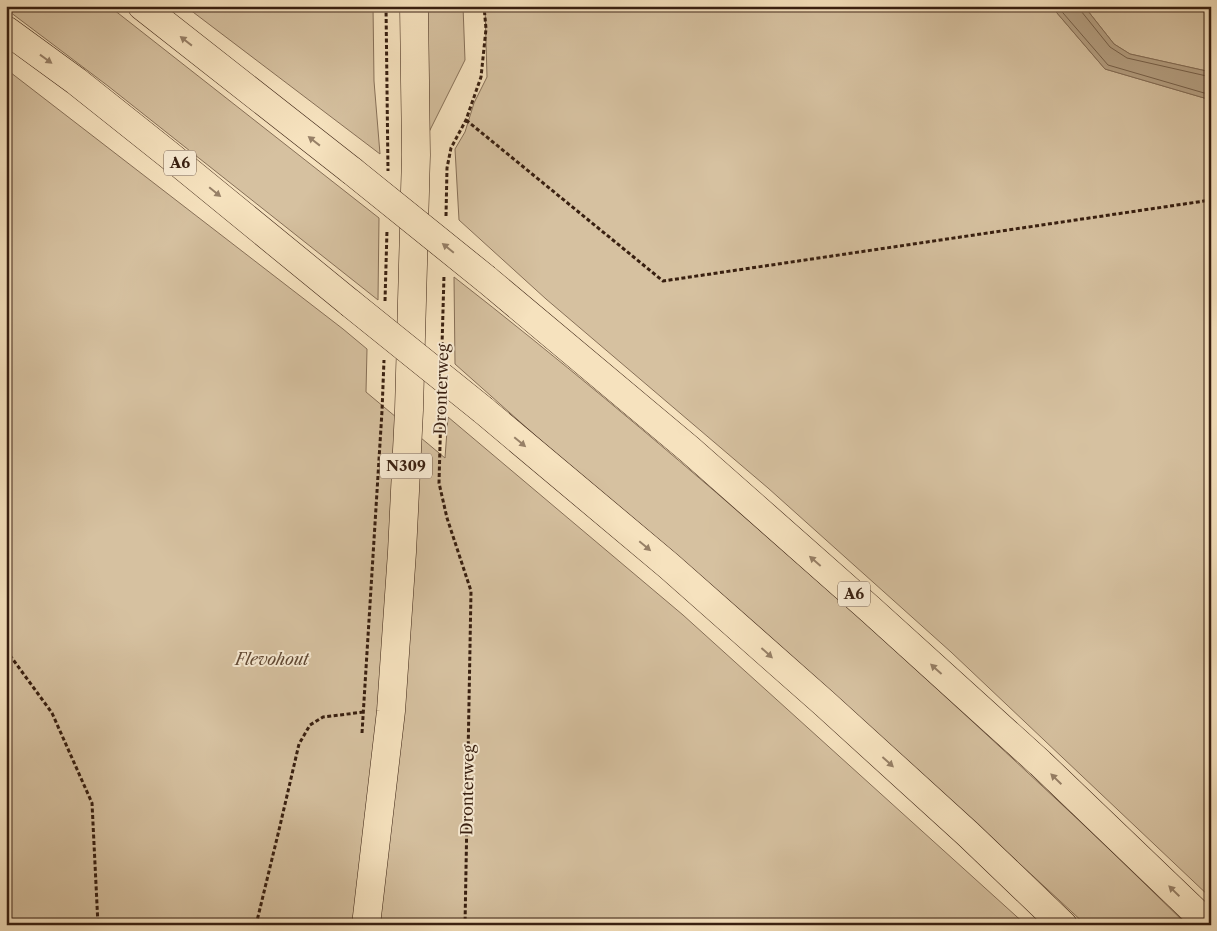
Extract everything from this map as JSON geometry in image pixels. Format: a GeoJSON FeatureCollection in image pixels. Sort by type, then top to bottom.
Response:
{"type":"FeatureCollection","features":[{"type":"Feature","properties":{"kind":"main road","name":"A6"},"geometry":{"type":"LineString","coordinates":[[142,6],[352,170],[689,449],[1040,763],[1209,925]]}},
{"type":"Feature","properties":{"kind":"main road","name":"Dronterweg"},"geometry":{"type":"LineString","coordinates":[[366,925],[391,711],[404,514],[409,410],[416,155],[414,6]]}},
{"type":"Feature","properties":{"kind":"main road","name":"A6"},"geometry":{"type":"LineString","coordinates":[[6,30],[76,81],[170,155],[483,410],[669,566],[824,703],[960,827],[1063,925]]}},
{"type":"Feature","properties":{"kind":"path"},"geometry":{"type":"LineString","coordinates":[[446,218],[447,168],[452,148],[466,120],[481,77],[486,29],[484,6]]}},
{"type":"Feature","properties":{"kind":"path"},"geometry":{"type":"LineString","coordinates":[[466,120],[663,281],[1211,200]]}},
{"type":"Feature","properties":{"kind":"path","name":"Dronterweg"},"geometry":{"type":"LineString","coordinates":[[442,355],[445,267]]}},
{"type":"Feature","properties":{"kind":"path","name":"Dronterweg"},"geometry":{"type":"LineString","coordinates":[[441,404],[439,483],[447,518],[470,591],[465,925]]}},
{"type":"Feature","properties":{"kind":"path"},"geometry":{"type":"LineString","coordinates":[[6,650],[52,713],[92,803],[98,925]]}},
{"type":"Feature","properties":{"kind":"path"},"geometry":{"type":"LineString","coordinates":[[256,925],[298,744],[310,725],[324,717],[364,712]]}},
{"type":"Feature","properties":{"kind":"green space"},"geometry":{"type":"Polygon","coordinates":[[[6,6],[109,6],[379,218],[378,300],[108,86],[6,9],[6,6]]]}},
{"type":"Feature","properties":{"kind":"green space"},"geometry":{"type":"Polygon","coordinates":[[[185,6],[373,6],[374,81],[380,154],[185,6]]]}},
{"type":"Feature","properties":{"kind":"green space"},"geometry":{"type":"Polygon","coordinates":[[[423,6],[463,6],[465,60],[424,142],[423,6]]]}},
{"type":"Feature","properties":{"kind":"green space"},"geometry":{"type":"Polygon","coordinates":[[[485,6],[1051,6],[1105,69],[1211,100],[1211,898],[951,652],[768,488],[546,299],[459,220],[455,149],[465,132],[474,103],[487,77],[485,6]]]}},
{"type":"Feature","properties":{"kind":"green space"},"geometry":{"type":"Polygon","coordinates":[[[1084,6],[1211,6],[1211,72],[1130,54],[1114,44],[1084,6]]]}},
{"type":"Feature","properties":{"kind":"green space","name":"Flevohout"},"geometry":{"type":"Polygon","coordinates":[[[6,69],[367,349],[366,392],[445,458],[448,417],[683,615],[1026,925],[6,925],[6,69]]]}},
{"type":"Feature","properties":{"kind":"green space"},"geometry":{"type":"Polygon","coordinates":[[[454,277],[680,461],[826,589],[1060,802],[1187,925],[1086,925],[927,778],[726,598],[591,485],[455,364],[454,277]]]}},
{"type":"Feature","properties":{"kind":"water"},"geometry":{"type":"Polygon","coordinates":[[[1051,6],[1084,6],[1114,44],[1130,54],[1211,72],[1211,100],[1105,69],[1051,6]]]}}]}
